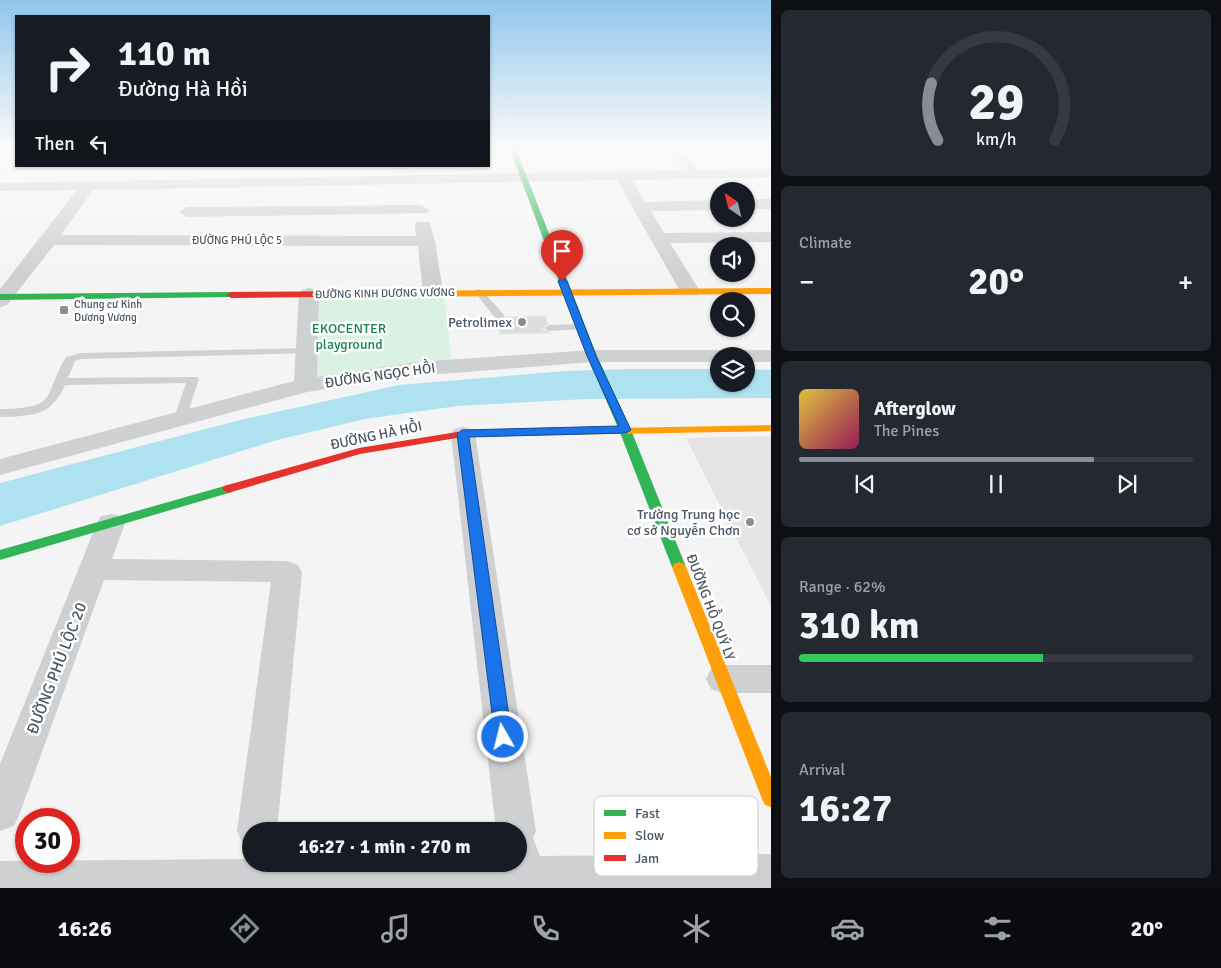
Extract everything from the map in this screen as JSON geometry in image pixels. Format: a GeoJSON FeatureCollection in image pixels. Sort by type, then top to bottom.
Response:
{"type":"FeatureCollection","features":[{"type":"Feature","properties":{"kind":"street"},"geometry":{"type":"LineString","coordinates":[[3,189],[19,188]]}},
{"type":"Feature","properties":{"kind":"street"},"geometry":{"type":"LineString","coordinates":[[1,298],[49,240],[86,188]]}},
{"type":"Feature","properties":{"kind":"street"},"geometry":{"type":"LineString","coordinates":[[176,240],[197,188]]}},
{"type":"Feature","properties":{"kind":"street"},"geometry":{"type":"LineString","coordinates":[[417,188],[433,292]]}},
{"type":"Feature","properties":{"kind":"street","name":"ĐƯỜNG HỒ QUÝ LY"},"geometry":{"type":"LineString","coordinates":[[528,188],[593,361],[626,430],[771,798]]}},
{"type":"Feature","properties":{"kind":"street"},"geometry":{"type":"LineString","coordinates":[[629,188],[690,291]]}},
{"type":"Feature","properties":{"kind":"street"},"geometry":{"type":"LineString","coordinates":[[755,204],[771,204]]}},
{"type":"Feature","properties":{"kind":"street"},"geometry":{"type":"LineString","coordinates":[[640,206],[710,205]]}},
{"type":"Feature","properties":{"kind":"street"},"geometry":{"type":"LineString","coordinates":[[187,212],[421,210]]}},
{"type":"Feature","properties":{"kind":"street"},"geometry":{"type":"LineString","coordinates":[[658,238],[771,237]]}},
{"type":"Feature","properties":{"kind":"street","name":"ĐƯỜNG PHÚ LỘC 5"},"geometry":{"type":"LineString","coordinates":[[49,240],[426,241]]}},
{"type":"Feature","properties":{"kind":"street","name":"ĐƯỜNG KINH DƯƠNG VƯƠNG"},"geometry":{"type":"LineString","coordinates":[[1,298],[433,292],[771,291]]}},
{"type":"Feature","properties":{"kind":"street"},"geometry":{"type":"LineString","coordinates":[[305,385],[309,294]]}},
{"type":"Feature","properties":{"kind":"street","name":"ĐƯỜNG NGỌC HỒI"},"geometry":{"type":"LineString","coordinates":[[0,467],[305,385],[426,368],[771,356]]}},
{"type":"Feature","properties":{"kind":"street","name":"ĐƯỜNG HÀ HỒI"},"geometry":{"type":"LineString","coordinates":[[0,555],[359,451],[462,434],[771,428]]}},
{"type":"Feature","properties":{"kind":"street"},"geometry":{"type":"LineString","coordinates":[[462,434],[515,822]]}},
{"type":"Feature","properties":{"kind":"street","name":"ĐƯỜNG PHÚ LỘC 20"},"geometry":{"type":"LineString","coordinates":[[0,813],[111,523]]}},
{"type":"Feature","properties":{"kind":"street"},"geometry":{"type":"LineString","coordinates":[[94,569],[288,572],[258,822]]}},
{"type":"Feature","properties":{"kind":"street"},"geometry":{"type":"LineString","coordinates":[[723,679],[771,680]]}},
{"type":"Feature","properties":{"kind":"street"},"geometry":{"type":"LineString","coordinates":[[527,865],[594,868]]}},
{"type":"Feature","properties":{"kind":"street"},"geometry":{"type":"LineString","coordinates":[[0,882],[252,872]]}},
{"type":"Feature","properties":{"kind":"street"},"geometry":{"type":"LineString","coordinates":[[758,874],[771,875]]}},
{"type":"Feature","properties":{"kind":"lane"},"geometry":{"type":"LineString","coordinates":[[480,292],[500,317]]}},
{"type":"Feature","properties":{"kind":"lane"},"geometry":{"type":"LineString","coordinates":[[549,328],[580,328]]}},
{"type":"Feature","properties":{"kind":"lane"},"geometry":{"type":"LineString","coordinates":[[0,413],[31,413],[42,410],[54,397],[70,359],[81,356],[307,352]]}},
{"type":"Feature","properties":{"kind":"lane"},"geometry":{"type":"LineString","coordinates":[[61,382],[193,379],[180,418]]}},
{"type":"Feature","properties":{"kind":"shaded area","name":"Trường Trung học cơ sở Nguyễn Chơn"},"geometry":{"type":"Polygon","coordinates":[[[771,436],[771,607],[686,438],[771,436]]]}},
{"type":"Feature","properties":{"kind":"green space","name":"EKOCENTER playground"},"geometry":{"type":"Polygon","coordinates":[[[309,294],[444,296],[452,361],[305,385],[309,294]]]}},
{"type":"Feature","properties":{"kind":"water"},"geometry":{"type":"Polygon","coordinates":[[[710,369],[710,392],[755,392],[755,369],[771,370],[771,398],[586,399],[458,406],[365,419],[277,440],[0,526],[0,483],[240,420],[399,385],[565,371],[710,369]]]}},
{"type":"Feature","properties":{"kind":"building","name":"Petrolimex"},"geometry":{"type":"Polygon","coordinates":[[[545,316],[548,324],[542,329],[551,333],[500,334],[497,321],[505,320],[506,317],[545,316]]]}},
{"type":"Feature","properties":{"kind":"traffic: fast"},"geometry":{"type":"LineString","coordinates":[[528,188],[592,356],[625,430],[679,567]]}},
{"type":"Feature","properties":{"kind":"traffic: fast"},"geometry":{"type":"LineString","coordinates":[[0,297],[231,295]]}},
{"type":"Feature","properties":{"kind":"traffic: fast"},"geometry":{"type":"LineString","coordinates":[[0,555],[228,489]]}},
{"type":"Feature","properties":{"kind":"traffic: slow"},"geometry":{"type":"LineString","coordinates":[[391,294],[771,291]]}},
{"type":"Feature","properties":{"kind":"traffic: slow"},"geometry":{"type":"LineString","coordinates":[[509,433],[771,428]]}},
{"type":"Feature","properties":{"kind":"traffic: slow"},"geometry":{"type":"LineString","coordinates":[[679,567],[771,799]]}},
{"type":"Feature","properties":{"kind":"traffic: jam"},"geometry":{"type":"LineString","coordinates":[[231,295],[391,294]]}},
{"type":"Feature","properties":{"kind":"traffic: jam"},"geometry":{"type":"LineString","coordinates":[[228,489],[359,451],[463,434],[509,433]]}},
{"type":"Feature","properties":{"kind":"place","name":"Chung cư Kinh Dương Vương"},"geometry":{"type":"Point","coordinates":[64,310]}},
{"type":"Feature","properties":{"kind":"place","name":"Petrolimex"},"geometry":{"type":"Point","coordinates":[522,322]}},
{"type":"Feature","properties":{"kind":"place","name":"Trường Trung học cơ sở Nguyễn Chơn"},"geometry":{"type":"Point","coordinates":[750,522]}},
{"type":"Feature","properties":{"kind":"route"},"geometry":{"type":"LineString","coordinates":[[503,737],[462,434],[626,430],[592,356],[562,281]]}}]}
